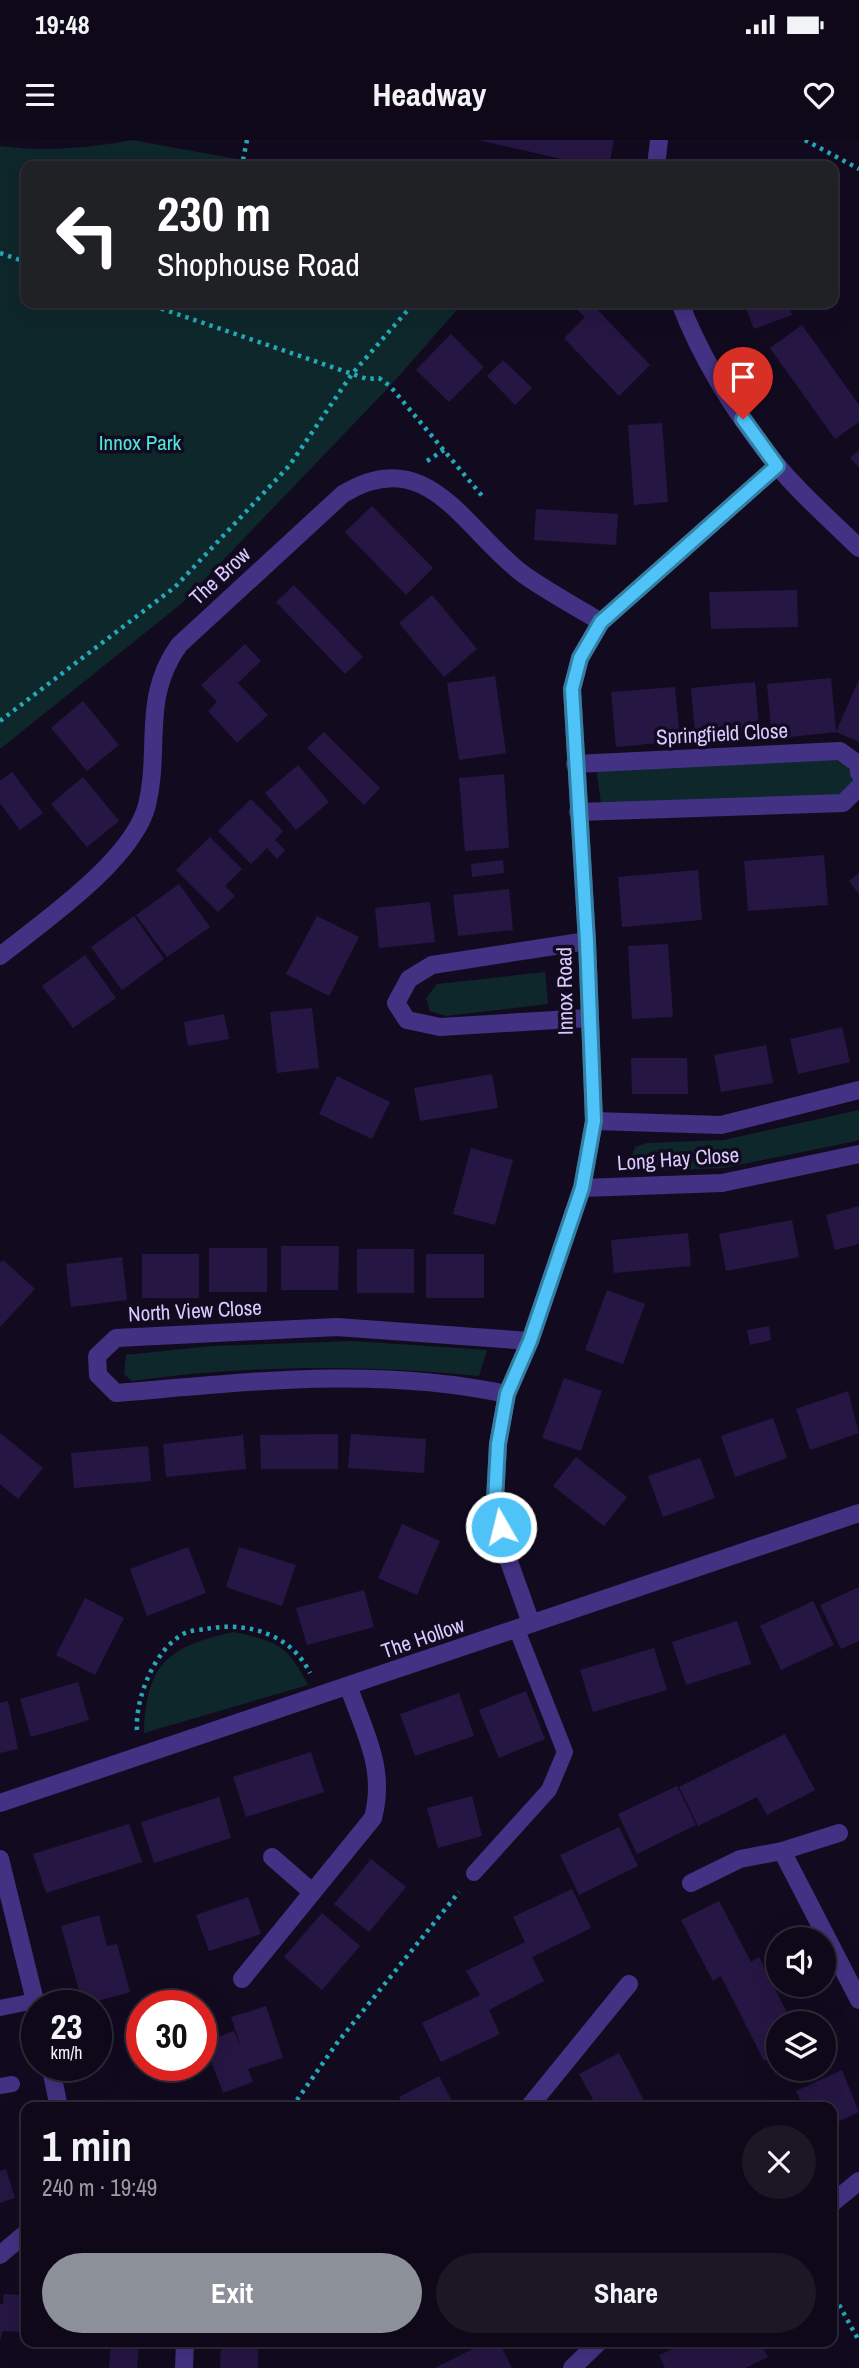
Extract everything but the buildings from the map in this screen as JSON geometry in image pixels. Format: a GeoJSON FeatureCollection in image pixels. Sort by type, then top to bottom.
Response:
{"type":"FeatureCollection","features":[{"type":"Feature","properties":{"kind":"street"},"geometry":{"type":"LineString","coordinates":[[657,161],[659,140]]}},
{"type":"Feature","properties":{"kind":"street"},"geometry":{"type":"LineString","coordinates":[[682,308],[709,362],[743,419],[777,466],[859,548]]}},
{"type":"Feature","properties":{"kind":"street","name":"Innox Road"},"geometry":{"type":"LineString","coordinates":[[524,1626],[495,1500],[498,1444],[507,1394],[530,1341],[582,1188],[594,1121],[587,942],[572,689],[580,658],[601,622],[777,466]]}},
{"type":"Feature","properties":{"kind":"street","name":"The Brow"},"geometry":{"type":"LineString","coordinates":[[0,957],[60,909],[122,850],[139,828],[151,785],[158,683],[165,664],[179,645],[343,494],[363,482],[389,476],[418,481],[445,497],[523,573],[601,622]]}},
{"type":"Feature","properties":{"kind":"street","name":"Springfield Close"},"geometry":{"type":"LineString","coordinates":[[575,764],[840,751],[858,764],[859,773]]}},
{"type":"Feature","properties":{"kind":"street"},"geometry":{"type":"LineString","coordinates":[[578,812],[843,803],[859,787]]}},
{"type":"Feature","properties":{"kind":"street"},"geometry":{"type":"LineString","coordinates":[[587,942],[432,965],[409,979],[396,1003],[407,1020],[440,1027],[588,1018]]}},
{"type":"Feature","properties":{"kind":"street","name":"Long Hay Close"},"geometry":{"type":"LineString","coordinates":[[594,1121],[722,1125],[859,1090]]}},
{"type":"Feature","properties":{"kind":"street","name":"Long Hay Close"},"geometry":{"type":"LineString","coordinates":[[582,1188],[722,1182],[859,1154]]}},
{"type":"Feature","properties":{"kind":"street","name":"North View Close"},"geometry":{"type":"LineString","coordinates":[[507,1394],[450,1382],[316,1377],[116,1393],[98,1375],[97,1356],[116,1338],[337,1326],[530,1341]]}},
{"type":"Feature","properties":{"kind":"street","name":"The Hollow"},"geometry":{"type":"LineString","coordinates":[[0,1803],[349,1688],[524,1626],[859,1514]]}},
{"type":"Feature","properties":{"kind":"street"},"geometry":{"type":"LineString","coordinates":[[242,1979],[373,1818],[379,1797],[379,1773],[349,1688]]}},
{"type":"Feature","properties":{"kind":"street"},"geometry":{"type":"LineString","coordinates":[[691,1883],[740,1859],[782,1851],[839,1833]]}},
{"type":"Feature","properties":{"kind":"street"},"geometry":{"type":"LineString","coordinates":[[782,1851],[859,2000]]}},
{"type":"Feature","properties":{"kind":"street"},"geometry":{"type":"LineString","coordinates":[[272,1857],[312,1892]]}},
{"type":"Feature","properties":{"kind":"street"},"geometry":{"type":"LineString","coordinates":[[0,1859],[32,1990]]}},
{"type":"Feature","properties":{"kind":"street"},"geometry":{"type":"LineString","coordinates":[[538,2102],[629,1984]]}},
{"type":"Feature","properties":{"kind":"street"},"geometry":{"type":"LineString","coordinates":[[53,2081],[58,2102]]}},
{"type":"Feature","properties":{"kind":"street"},"geometry":{"type":"LineString","coordinates":[[837,2199],[859,2181]]}},
{"type":"Feature","properties":{"kind":"street"},"geometry":{"type":"LineString","coordinates":[[0,2255],[21,2237]]}},
{"type":"Feature","properties":{"kind":"street"},"geometry":{"type":"LineString","coordinates":[[184,2368],[185,2347]]}},
{"type":"Feature","properties":{"kind":"street"},"geometry":{"type":"LineString","coordinates":[[572,2368],[594,2347]]}},
{"type":"Feature","properties":{"kind":"lane"},"geometry":{"type":"LineString","coordinates":[[474,1873],[548,1790],[565,1752],[524,1626]]}},
{"type":"Feature","properties":{"kind":"lane"},"geometry":{"type":"LineString","coordinates":[[0,2008],[21,2006]]}},
{"type":"Feature","properties":{"kind":"path"},"geometry":{"type":"LineString","coordinates":[[243,160],[247,140]]}},
{"type":"Feature","properties":{"kind":"path"},"geometry":{"type":"LineString","coordinates":[[805,140],[859,169]]}},
{"type":"Feature","properties":{"kind":"path"},"geometry":{"type":"LineString","coordinates":[[0,253],[21,260]]}},
{"type":"Feature","properties":{"kind":"path"},"geometry":{"type":"LineString","coordinates":[[160,308],[367,379],[379,378],[390,386],[482,496],[486,539]]}},
{"type":"Feature","properties":{"kind":"path"},"geometry":{"type":"LineString","coordinates":[[0,721],[175,587],[289,466],[352,374],[410,308]]}},
{"type":"Feature","properties":{"kind":"path"},"geometry":{"type":"LineString","coordinates":[[436,453],[444,450]]}},
{"type":"Feature","properties":{"kind":"path"},"geometry":{"type":"LineString","coordinates":[[140,1758],[137,1720],[145,1685],[161,1655],[185,1633],[218,1626],[252,1626],[285,1642],[304,1659],[322,1696]]}},
{"type":"Feature","properties":{"kind":"path"},"geometry":{"type":"LineString","coordinates":[[296,2102],[337,2043],[474,1873]]}},
{"type":"Feature","properties":{"kind":"path"},"geometry":{"type":"LineString","coordinates":[[837,2301],[859,2341]]}},
{"type":"Feature","properties":{"kind":"green space","name":"Innox Park"},"geometry":{"type":"Polygon","coordinates":[[[132,140],[248,161],[21,161],[21,308],[459,308],[390,386],[181,604],[0,749],[0,146],[33,149],[132,140]]]}},
{"type":"Feature","properties":{"kind":"green space"},"geometry":{"type":"Polygon","coordinates":[[[836,760],[848,767],[854,781],[844,795],[601,803],[596,768],[836,760]]]}},
{"type":"Feature","properties":{"kind":"green space"},"geometry":{"type":"Polygon","coordinates":[[[545,972],[548,1004],[446,1016],[430,1011],[426,998],[437,984],[545,972]]]}},
{"type":"Feature","properties":{"kind":"green space"},"geometry":{"type":"Polygon","coordinates":[[[859,1110],[859,1140],[856,1141],[724,1168],[645,1171],[631,1158],[635,1147],[647,1143],[724,1140],[859,1110]]]}},
{"type":"Feature","properties":{"kind":"green space"},"geometry":{"type":"Polygon","coordinates":[[[353,1341],[487,1350],[479,1376],[349,1368],[262,1369],[132,1381],[124,1374],[126,1355],[211,1346],[353,1341]]]}},
{"type":"Feature","properties":{"kind":"green space"},"geometry":{"type":"Polygon","coordinates":[[[234,1632],[271,1642],[279,1647],[294,1661],[308,1685],[144,1733],[150,1690],[156,1674],[165,1662],[193,1644],[234,1632]]]}},
{"type":"Feature","properties":{"kind":"route"},"geometry":{"type":"LineString","coordinates":[[501,1527],[495,1500],[498,1444],[507,1394],[530,1341],[582,1188],[594,1121],[587,942],[572,689],[580,658],[601,622],[777,466],[743,419]]}}]}
